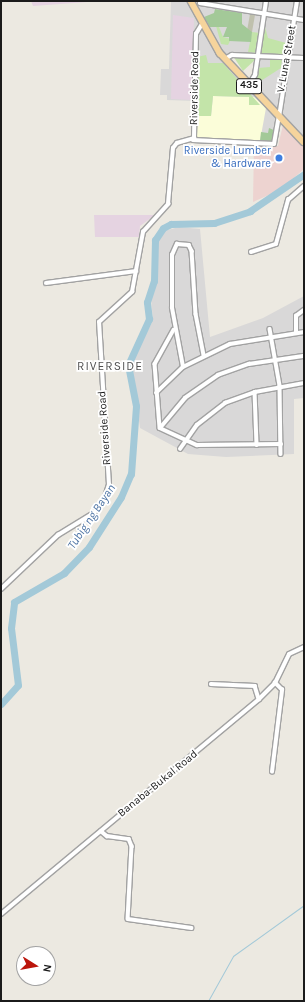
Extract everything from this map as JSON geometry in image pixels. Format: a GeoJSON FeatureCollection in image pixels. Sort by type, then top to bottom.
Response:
{"type":"FeatureCollection","features":[{"type":"Feature","properties":{"kind":"main road","name":"435"},"geometry":{"type":"LineString","coordinates":[[192,4],[202,24],[226,58],[304,142]]}},
{"type":"Feature","properties":{"kind":"main road","name":"435"},"geometry":{"type":"LineString","coordinates":[[279,115],[304,138]]}},
{"type":"Feature","properties":{"kind":"street"},"geometry":{"type":"LineString","coordinates":[[249,84],[258,56],[266,1]]}},
{"type":"Feature","properties":{"kind":"street","name":"V. Luna Street"},"geometry":{"type":"LineString","coordinates":[[279,115],[286,58],[297,1]]}},
{"type":"Feature","properties":{"kind":"street"},"geometry":{"type":"LineString","coordinates":[[192,4],[200,2],[304,20]]}},
{"type":"Feature","properties":{"kind":"street","name":"Riverside Road"},"geometry":{"type":"LineString","coordinates":[[1,589],[58,535],[94,514],[104,500],[109,485],[99,322],[130,295],[143,232],[168,204],[173,148],[177,143],[193,140],[196,34],[202,24]]}},
{"type":"Feature","properties":{"kind":"street"},"geometry":{"type":"LineString","coordinates":[[226,58],[258,56],[304,58]]}},
{"type":"Feature","properties":{"kind":"street"},"geometry":{"type":"LineString","coordinates":[[193,140],[274,144],[279,115]]}},
{"type":"Feature","properties":{"kind":"street"},"geometry":{"type":"LineString","coordinates":[[251,252],[276,244],[288,200],[304,186]]}},
{"type":"Feature","properties":{"kind":"street"},"geometry":{"type":"LineString","coordinates":[[182,367],[174,330],[172,255],[174,246],[184,244],[189,245],[192,251],[196,314],[204,355]]}},
{"type":"Feature","properties":{"kind":"street"},"geometry":{"type":"LineString","coordinates":[[46,283],[136,271]]}},
{"type":"Feature","properties":{"kind":"street"},"geometry":{"type":"LineString","coordinates":[[296,334],[296,316],[304,310]]}},
{"type":"Feature","properties":{"kind":"street"},"geometry":{"type":"LineString","coordinates":[[270,329],[273,336],[280,386],[281,454]]}},
{"type":"Feature","properties":{"kind":"street"},"geometry":{"type":"LineString","coordinates":[[160,428],[156,393],[155,364],[174,330]]}},
{"type":"Feature","properties":{"kind":"street"},"geometry":{"type":"LineString","coordinates":[[156,393],[182,367],[204,355],[230,344],[304,332]]}},
{"type":"Feature","properties":{"kind":"street"},"geometry":{"type":"LineString","coordinates":[[160,428],[185,398],[218,375],[234,368],[277,359],[304,356]]}},
{"type":"Feature","properties":{"kind":"street"},"geometry":{"type":"LineString","coordinates":[[180,449],[197,425],[224,403],[255,392],[280,386],[304,383]]}},
{"type":"Feature","properties":{"kind":"street"},"geometry":{"type":"LineString","coordinates":[[255,392],[257,445]]}},
{"type":"Feature","properties":{"kind":"street"},"geometry":{"type":"LineString","coordinates":[[160,428],[185,441],[198,445],[281,444]]}},
{"type":"Feature","properties":{"kind":"street","name":"Banaba-Bukal Road"},"geometry":{"type":"LineString","coordinates":[[1,914],[259,699],[274,683],[289,654],[304,647]]}},
{"type":"Feature","properties":{"kind":"street"},"geometry":{"type":"LineString","coordinates":[[272,772],[282,690],[274,683]]}},
{"type":"Feature","properties":{"kind":"street"},"geometry":{"type":"LineString","coordinates":[[211,684],[255,686],[259,699]]}},
{"type":"Feature","properties":{"kind":"street"},"geometry":{"type":"LineString","coordinates":[[101,831],[107,836],[129,840],[132,846],[128,919],[191,928]]}},
{"type":"Feature","properties":{"kind":"shaded area"},"geometry":{"type":"Polygon","coordinates":[[[31,1],[101,1],[33,6],[31,1]]]}},
{"type":"Feature","properties":{"kind":"shaded area"},"geometry":{"type":"Polygon","coordinates":[[[171,1],[304,1],[304,138],[251,83],[259,55],[227,57],[202,23],[197,28],[196,34],[195,73],[197,33],[202,24],[223,58],[279,117],[279,123],[274,143],[193,140],[195,135],[195,101],[167,100],[167,95],[160,95],[161,69],[169,69],[171,1]]]}},
{"type":"Feature","properties":{"kind":"shaded area"},"geometry":{"type":"Polygon","coordinates":[[[215,9],[242,13],[242,24],[252,32],[251,42],[229,41],[229,37],[223,37],[227,27],[210,27],[204,17],[214,13],[215,9]]]}},
{"type":"Feature","properties":{"kind":"shaded area"},"geometry":{"type":"Polygon","coordinates":[[[250,14],[255,15],[252,32],[247,31],[250,14]]]}},
{"type":"Feature","properties":{"kind":"shaded area"},"geometry":{"type":"Polygon","coordinates":[[[173,15],[194,18],[192,100],[171,99],[173,15]]]}},
{"type":"Feature","properties":{"kind":"shaded area"},"geometry":{"type":"Polygon","coordinates":[[[213,96],[254,97],[266,108],[260,141],[196,139],[197,116],[211,116],[213,96]]]}},
{"type":"Feature","properties":{"kind":"shaded area","name":"Riverside Lumber & Hardware"},"geometry":{"type":"Polygon","coordinates":[[[283,125],[304,147],[304,169],[280,190],[253,202],[254,145],[278,146],[283,125]]]}},
{"type":"Feature","properties":{"kind":"shaded area"},"geometry":{"type":"Polygon","coordinates":[[[269,128],[276,131],[273,141],[260,141],[261,132],[268,133],[269,128]]]}},
{"type":"Feature","properties":{"kind":"shaded area"},"geometry":{"type":"Polygon","coordinates":[[[94,215],[155,215],[140,226],[139,237],[95,237],[94,215]]]}},
{"type":"Feature","properties":{"kind":"shaded area"},"geometry":{"type":"Polygon","coordinates":[[[179,227],[200,229],[210,337],[263,318],[304,296],[304,398],[294,399],[294,454],[226,457],[188,454],[140,428],[131,365],[153,320],[151,299],[158,279],[158,242],[164,231],[179,227]]]}},
{"type":"Feature","properties":{"kind":"green space"},"geometry":{"type":"Polygon","coordinates":[[[216,26],[219,27],[223,37],[231,39],[228,45],[221,44],[216,26]]]}},
{"type":"Feature","properties":{"kind":"green space"},"geometry":{"type":"Polygon","coordinates":[[[265,27],[268,38],[286,43],[283,55],[261,53],[265,27]]]}},
{"type":"Feature","properties":{"kind":"green space"},"geometry":{"type":"Polygon","coordinates":[[[252,32],[260,33],[256,53],[248,52],[252,32]]]}},
{"type":"Feature","properties":{"kind":"green space"},"geometry":{"type":"Polygon","coordinates":[[[206,55],[208,63],[223,63],[260,105],[249,105],[249,97],[213,96],[211,116],[197,116],[197,57],[206,55]]]}},
{"type":"Feature","properties":{"kind":"green space"},"geometry":{"type":"Polygon","coordinates":[[[233,56],[256,57],[256,59],[243,71],[233,56]]]}},
{"type":"Feature","properties":{"kind":"green space"},"geometry":{"type":"Polygon","coordinates":[[[270,59],[282,59],[281,68],[256,84],[258,68],[270,67],[270,59]]]}},
{"type":"Feature","properties":{"kind":"waterway","name":"Tubig ng Bayan"},"geometry":{"type":"LineString","coordinates":[[1,704],[18,685],[11,628],[14,602],[64,573],[89,547],[121,497],[131,474],[136,406],[128,365],[149,319],[147,302],[154,281],[155,240],[163,228],[171,224],[214,223],[250,211],[304,174]]}},
{"type":"Feature","properties":{"kind":"waterway"},"geometry":{"type":"LineString","coordinates":[[208,1001],[233,956],[304,905]]}},
{"type":"Feature","properties":{"kind":"place","name":"Riverside Lumber & Hardware"},"geometry":{"type":"Point","coordinates":[279,158]}},
{"type":"Feature","properties":{"kind":"district","name":"RIVERSIDE"},"geometry":{"type":"Point","coordinates":[110,367]}}]}
